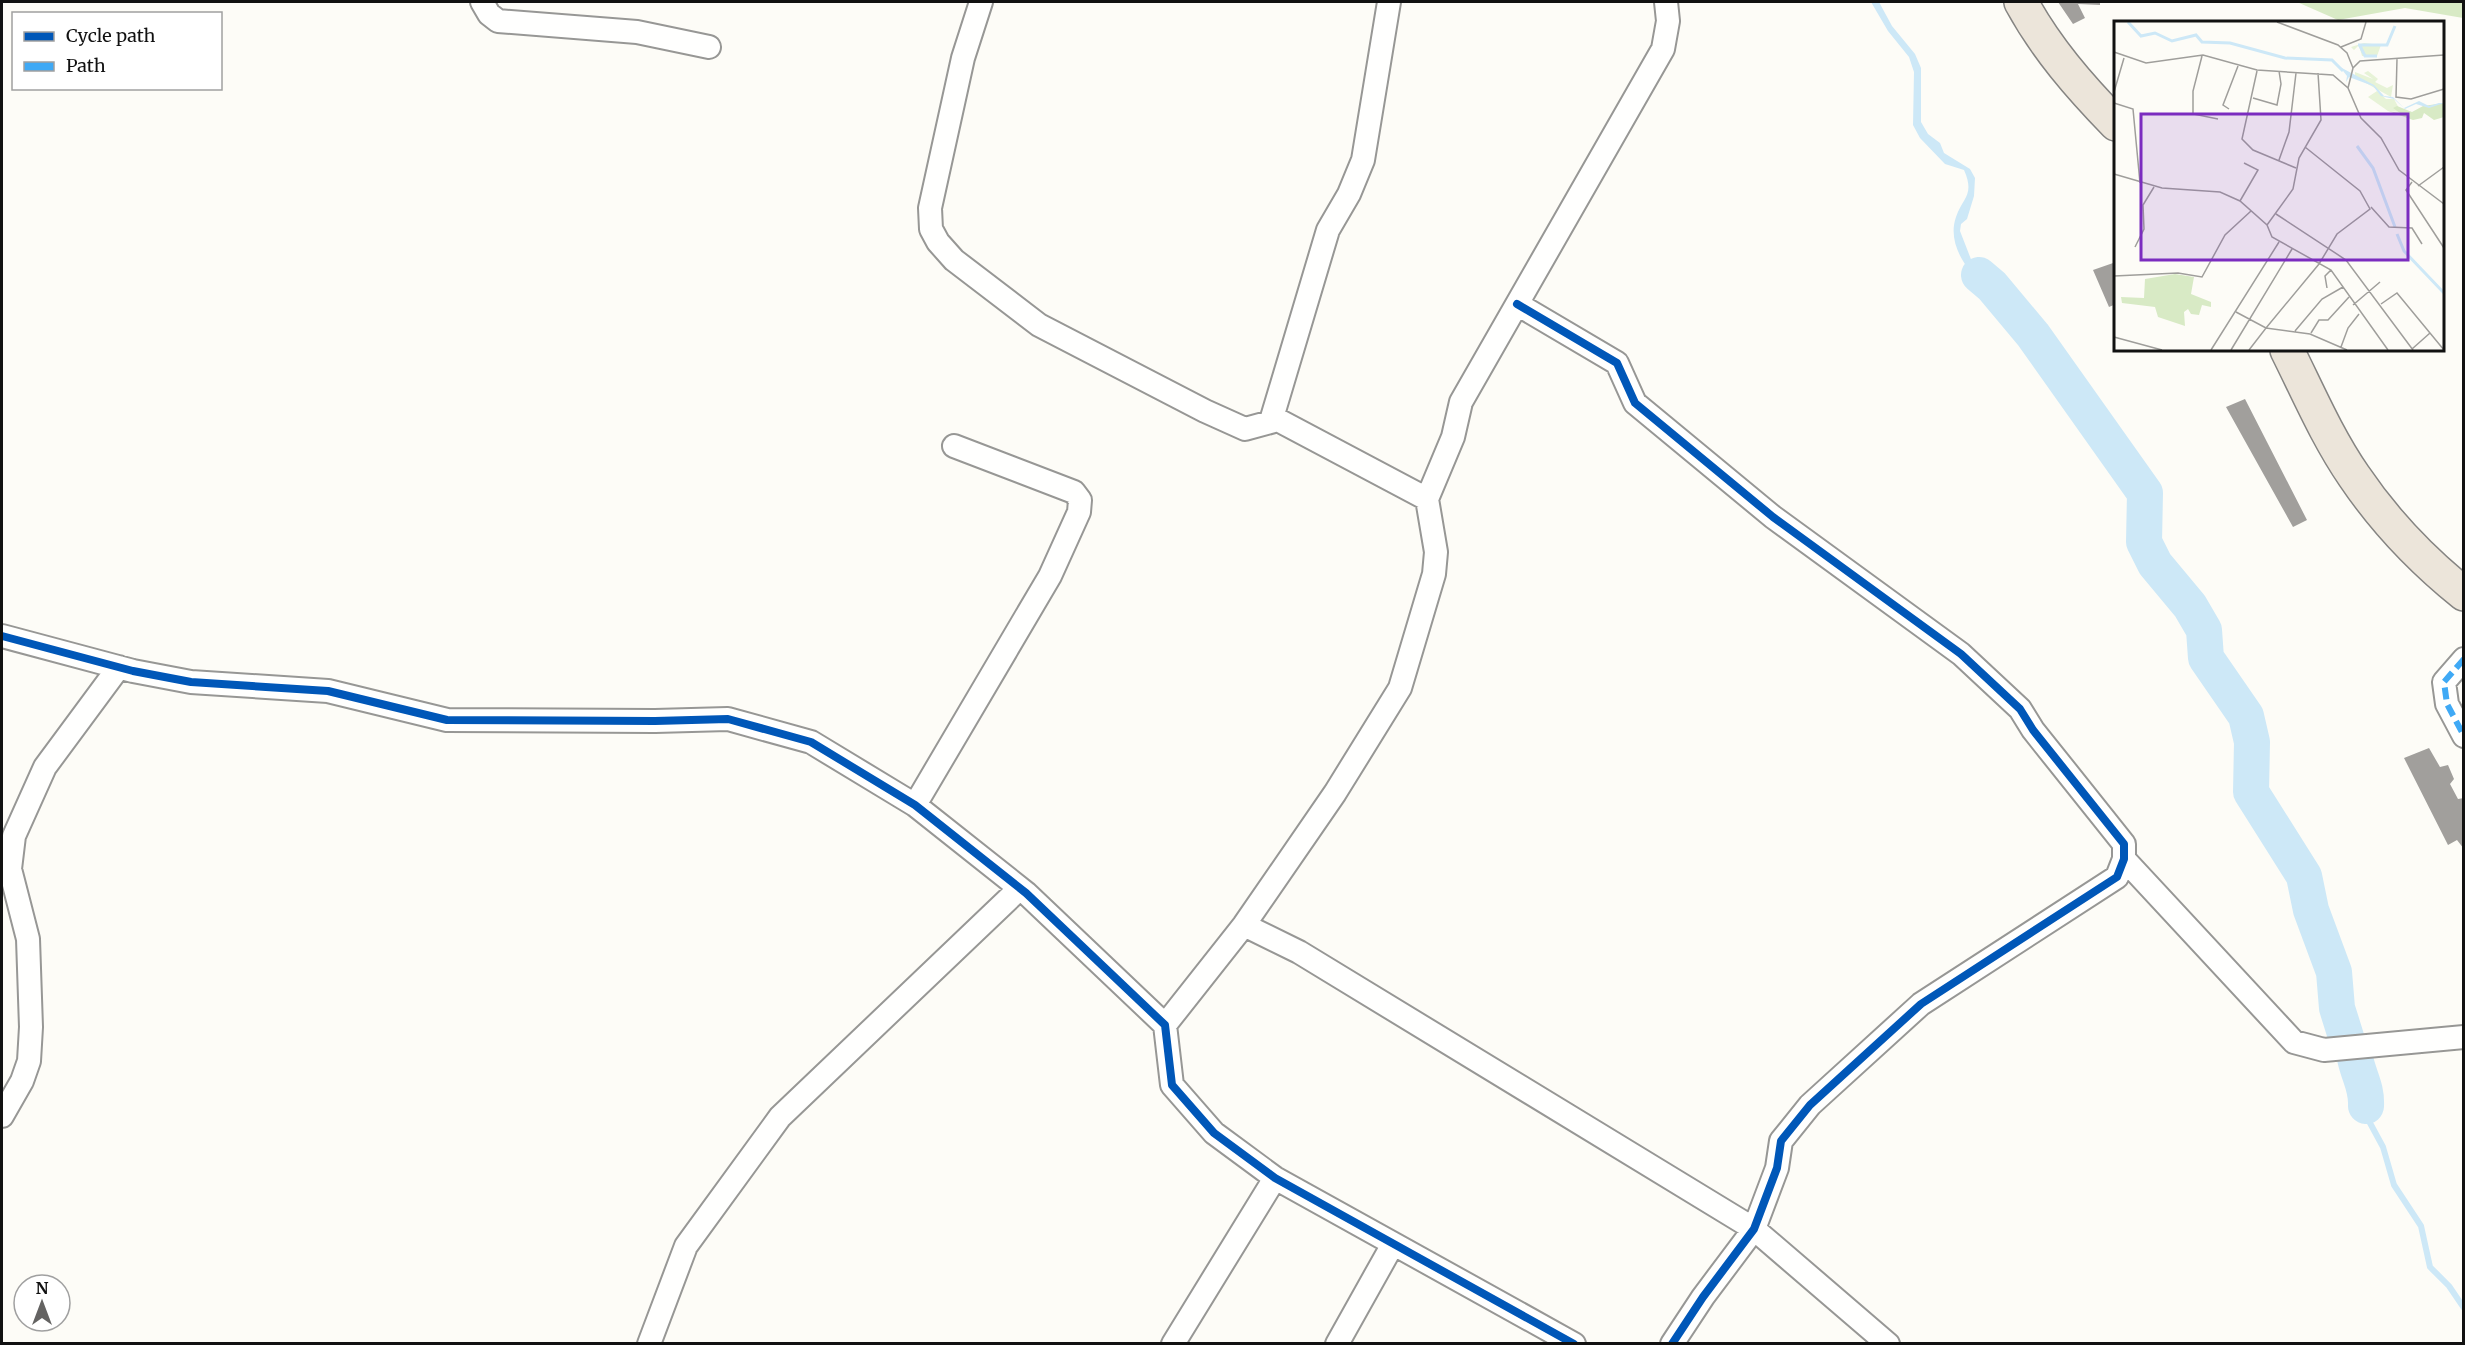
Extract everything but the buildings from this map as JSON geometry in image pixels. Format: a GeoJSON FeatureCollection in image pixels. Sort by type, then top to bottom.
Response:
{"type":"FeatureCollection","features":[{"type":"Feature","properties":{"kind":"highway"},"geometry":{"type":"LineString","coordinates":[[2021,2],[2037,31],[2072,78],[2114,123]]}},
{"type":"Feature","properties":{"kind":"highway"},"geometry":{"type":"LineString","coordinates":[[2288,351],[2330,436],[2354,476],[2391,521],[2444,578],[2463,594]]}},
{"type":"Feature","properties":{"kind":"street"},"geometry":{"type":"LineString","coordinates":[[482,2],[489,14],[498,21],[627,31],[709,47]]}},
{"type":"Feature","properties":{"kind":"street"},"geometry":{"type":"LineString","coordinates":[[981,2],[963,58],[930,208],[931,229],[938,242],[954,260],[1039,325],[1205,411],[1245,429],[1278,420],[1427,499]]}},
{"type":"Feature","properties":{"kind":"street"},"geometry":{"type":"LineString","coordinates":[[1271,421],[1328,230],[1349,194],[1363,160],[1389,2]]}},
{"type":"Feature","properties":{"kind":"street"},"geometry":{"type":"LineString","coordinates":[[1164,1025],[1244,925],[1335,793],[1400,688],[1434,574],[1436,552],[1427,499],[1453,437],[1461,402],[1663,50],[1668,21],[1666,2]]}},
{"type":"Feature","properties":{"kind":"street"},"geometry":{"type":"LineString","coordinates":[[1517,304],[1617,363],[1635,403],[1773,517],[1961,654],[2020,709],[2033,730],[2124,844],[2124,859],[2117,878],[1921,1004],[1810,1105],[1781,1141],[1777,1168],[1754,1229],[1703,1297],[1672,1344]]}},
{"type":"Feature","properties":{"kind":"street"},"geometry":{"type":"LineString","coordinates":[[915,805],[1050,576],[1079,512],[1080,500],[1074,492],[954,446]]}},
{"type":"Feature","properties":{"kind":"street"},"geometry":{"type":"LineString","coordinates":[[2,636],[119,667],[191,682],[328,691],[447,720],[728,719],[811,742],[915,805],[1019,889],[1164,1025],[1172,1085],[1214,1133],[1275,1178],[1574,1344]]}},
{"type":"Feature","properties":{"kind":"street"},"geometry":{"type":"LineString","coordinates":[[2463,659],[2444,682],[2447,704],[2463,736]]}},
{"type":"Feature","properties":{"kind":"street"},"geometry":{"type":"LineString","coordinates":[[2,1116],[22,1081],[29,1061],[31,1027],[28,939],[10,869],[14,836],[45,767],[119,667]]}},
{"type":"Feature","properties":{"kind":"street"},"geometry":{"type":"LineString","coordinates":[[2124,859],[2294,1042],[2324,1050],[2463,1037]]}},
{"type":"Feature","properties":{"kind":"street"},"geometry":{"type":"LineString","coordinates":[[649,1344],[686,1246],[780,1117],[1019,889]]}},
{"type":"Feature","properties":{"kind":"street"},"geometry":{"type":"LineString","coordinates":[[1244,925],[1299,952],[1754,1229],[1888,1344]]}},
{"type":"Feature","properties":{"kind":"street"},"geometry":{"type":"LineString","coordinates":[[1173,1344],[1275,1178]]}},
{"type":"Feature","properties":{"kind":"street"},"geometry":{"type":"LineString","coordinates":[[1337,1344],[1393,1244]]}},
{"type":"Feature","properties":{"kind":"green space"},"geometry":{"type":"Polygon","coordinates":[[[2297,2],[2463,2],[2463,18],[2405,8],[2338,20],[2297,2]]]}},
{"type":"Feature","properties":{"kind":"water"},"geometry":{"type":"Polygon","coordinates":[[[1871,2],[1879,2],[1892,26],[1915,54],[1921,68],[1921,122],[1928,134],[1940,143],[1944,153],[1970,169],[1975,178],[1974,196],[1967,219],[1961,224],[1960,231],[1974,267],[1993,283],[2013,309],[1991,293],[1961,258],[1954,231],[1956,217],[1968,191],[1967,178],[1964,170],[1945,164],[1920,138],[1913,125],[1914,72],[1909,57],[1888,31],[1871,2]]]}},
{"type":"Feature","properties":{"kind":"waterway"},"geometry":{"type":"LineString","coordinates":[[1979,275],[1992,286],[2033,335],[2145,493],[2144,542],[2155,564],[2190,606],[2204,630],[2206,658],[2246,716],[2252,742],[2251,792],[2304,876],[2311,910],[2334,972],[2337,1008],[2347,1040]]}},
{"type":"Feature","properties":{"kind":"waterway"},"geometry":{"type":"LineString","coordinates":[[2355,1058],[2364,1087],[2366,1106]]}},
{"type":"Feature","properties":{"kind":"waterway"},"geometry":{"type":"LineString","coordinates":[[2366,1106],[2370,1123],[2383,1147],[2394,1185],[2421,1226],[2430,1267],[2449,1286],[2464,1308]]}},
{"type":"Feature","properties":{"kind":"marked path"},"geometry":{"type":"LineString","coordinates":[[2464,659],[2444,682],[2447,704],[2464,736]]}},
{"type":"Feature","properties":{"kind":"cycle path"},"geometry":{"type":"LineString","coordinates":[[1517,304],[1617,363],[1635,403],[1773,517],[1961,654],[2020,709],[2033,730],[2124,844],[2124,859],[2117,877],[1921,1004],[1810,1105],[1781,1141],[1777,1168],[1754,1229],[1703,1297],[1672,1344]]}},
{"type":"Feature","properties":{"kind":"cycle path"},"geometry":{"type":"LineString","coordinates":[[2,636],[133,671],[191,682],[328,691],[447,720],[728,719],[811,742],[915,805],[1026,893],[1165,1025],[1172,1085],[1214,1133],[1275,1178],[1574,1344]]}}]}
